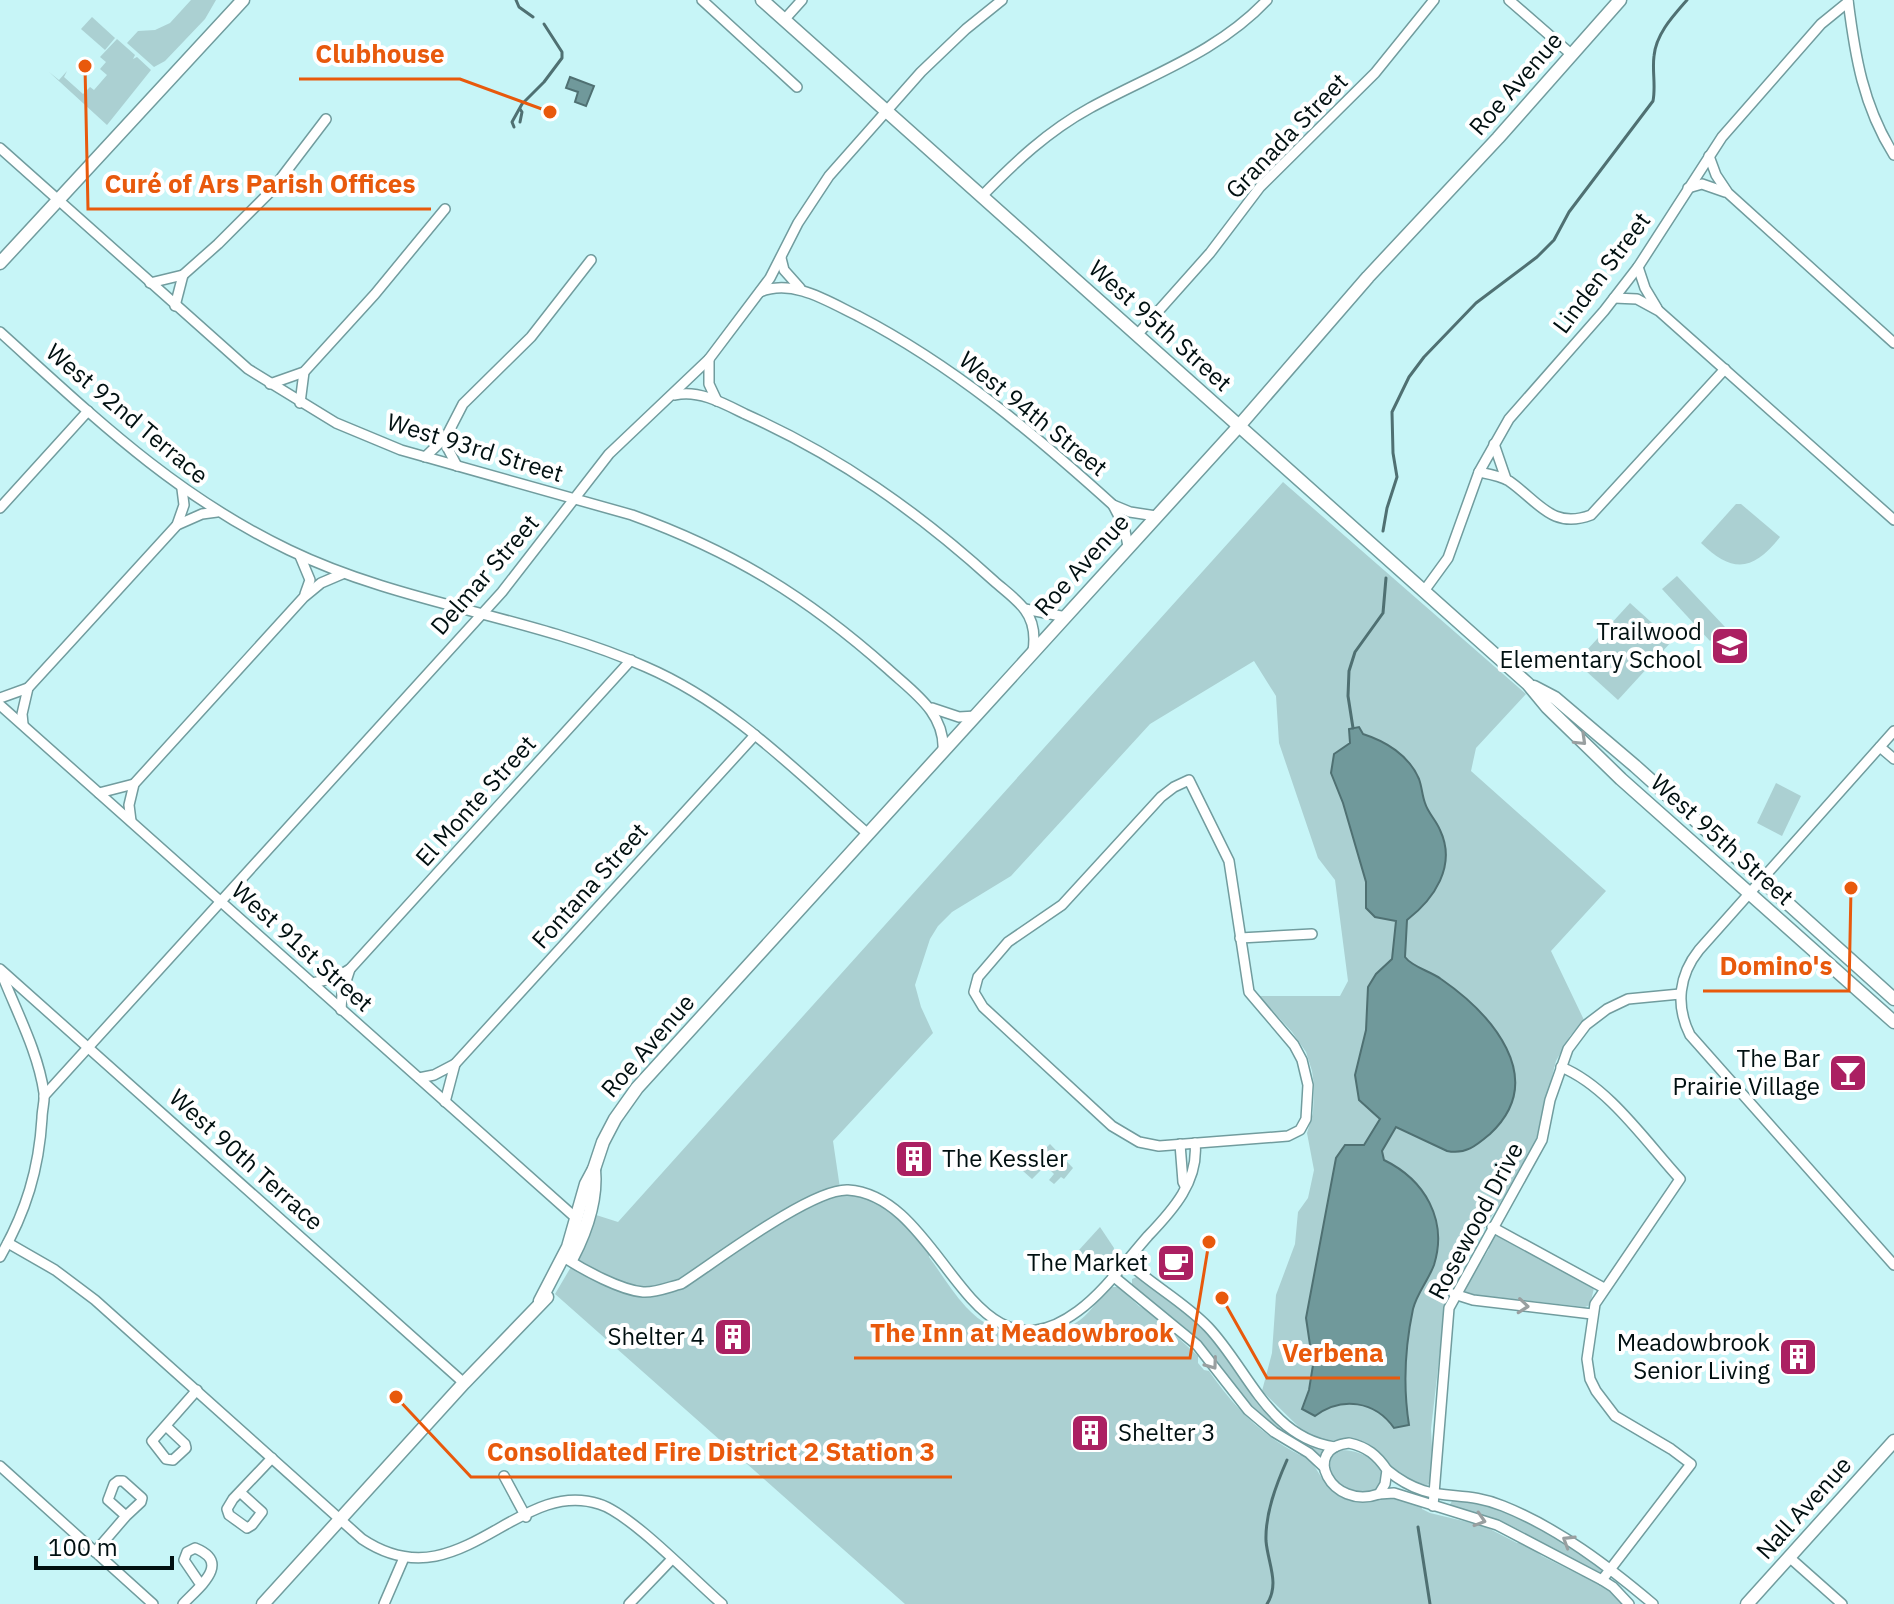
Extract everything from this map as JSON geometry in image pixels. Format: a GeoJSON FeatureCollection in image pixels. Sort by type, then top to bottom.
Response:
{"type":"FeatureCollection","features":[{"type":"Feature","properties":{"kind":"main road"},"geometry":{"type":"LineString","coordinates":[[0,263],[243,0]]}},
{"type":"Feature","properties":{"kind":"main road","name":"West 95th Street"},"geometry":{"type":"LineString","coordinates":[[762,0],[1528,684],[1547,707],[1621,779],[1894,1022]]}},
{"type":"Feature","properties":{"kind":"main road","name":"Roe Avenue"},"geometry":{"type":"LineString","coordinates":[[567,1260],[586,1184],[603,1142],[637,1088],[1239,426],[1368,277],[1498,138],[1620,0]]}},
{"type":"Feature","properties":{"kind":"main road","name":"West 95th Street"},"geometry":{"type":"LineString","coordinates":[[1528,684],[1555,698],[1635,766],[1894,999]]}},
{"type":"Feature","properties":{"kind":"main road","name":"Roe Avenue"},"geometry":{"type":"LineString","coordinates":[[263,1604],[540,1301],[567,1260],[589,1216],[596,1185],[594,1169]]}},
{"type":"Feature","properties":{"kind":"main road","name":"Nall Avenue"},"geometry":{"type":"LineString","coordinates":[[1747,1604],[1894,1441]]}},
{"type":"Feature","properties":{"kind":"street"},"geometry":{"type":"LineString","coordinates":[[702,0],[797,87]]}},
{"type":"Feature","properties":{"kind":"street"},"geometry":{"type":"LineString","coordinates":[[784,20],[802,0]]}},
{"type":"Feature","properties":{"kind":"street","name":"Delmar Street"},"geometry":{"type":"LineString","coordinates":[[44,1096],[523,568],[609,454],[709,359],[760,292],[822,186],[941,51],[1002,0]]}},
{"type":"Feature","properties":{"kind":"street"},"geometry":{"type":"LineString","coordinates":[[982,196],[1049,133],[1214,45],[1267,0]]}},
{"type":"Feature","properties":{"kind":"street","name":"Granada Street"},"geometry":{"type":"LineString","coordinates":[[1137,335],[1210,253],[1260,187],[1375,73],[1434,0]]}},
{"type":"Feature","properties":{"kind":"street"},"geometry":{"type":"LineString","coordinates":[[1509,0],[1571,54]]}},
{"type":"Feature","properties":{"kind":"street"},"geometry":{"type":"LineString","coordinates":[[1848,1],[1860,79],[1871,111],[1894,155]]}},
{"type":"Feature","properties":{"kind":"street","name":"Linden Street"},"geometry":{"type":"LineString","coordinates":[[1424,591],[1448,558],[1479,472],[1515,412],[1638,267],[1709,156],[1741,115],[1821,24],[1848,1]]}},
{"type":"Feature","properties":{"kind":"street"},"geometry":{"type":"LineString","coordinates":[[150,283],[183,275],[257,207],[326,119]]}},
{"type":"Feature","properties":{"kind":"street","name":"West 93rd Street"},"geometry":{"type":"LineString","coordinates":[[0,148],[225,351],[300,403],[371,439],[667,528],[732,557],[773,580],[834,623],[929,706],[942,735],[943,752]]}},
{"type":"Feature","properties":{"kind":"street"},"geometry":{"type":"LineString","coordinates":[[1709,156],[1716,175],[1728,193],[1894,343]]}},
{"type":"Feature","properties":{"kind":"street"},"geometry":{"type":"LineString","coordinates":[[1688,188],[1702,184],[1728,193]]}},
{"type":"Feature","properties":{"kind":"street"},"geometry":{"type":"LineString","coordinates":[[270,384],[304,372],[375,294],[445,209]]}},
{"type":"Feature","properties":{"kind":"street"},"geometry":{"type":"LineString","coordinates":[[781,257],[786,274],[802,290]]}},
{"type":"Feature","properties":{"kind":"street"},"geometry":{"type":"LineString","coordinates":[[425,457],[446,437],[463,404],[531,337],[591,260]]}},
{"type":"Feature","properties":{"kind":"street"},"geometry":{"type":"LineString","coordinates":[[1638,267],[1645,288],[1659,311]]}},
{"type":"Feature","properties":{"kind":"street"},"geometry":{"type":"LineString","coordinates":[[175,306],[183,275]]}},
{"type":"Feature","properties":{"kind":"street","name":"West 94th Street"},"geometry":{"type":"LineString","coordinates":[[760,292],[777,288],[802,290],[886,331],[969,383],[1038,438],[1113,505],[1130,512],[1156,516]]}},
{"type":"Feature","properties":{"kind":"street"},"geometry":{"type":"LineString","coordinates":[[1614,298],[1637,299],[1659,311],[1894,520]]}},
{"type":"Feature","properties":{"kind":"street","name":"West 92nd Terrace"},"geometry":{"type":"LineString","coordinates":[[0,332],[182,489],[217,512],[342,574],[631,660],[700,695],[755,735],[868,834]]}},
{"type":"Feature","properties":{"kind":"street"},"geometry":{"type":"LineString","coordinates":[[709,359],[708,380],[717,401]]}},
{"type":"Feature","properties":{"kind":"street"},"geometry":{"type":"LineString","coordinates":[[1479,472],[1506,479],[1548,513],[1559,518],[1581,519],[1591,515],[1600,509],[1725,369]]}},
{"type":"Feature","properties":{"kind":"street"},"geometry":{"type":"LineString","coordinates":[[300,403],[304,372]]}},
{"type":"Feature","properties":{"kind":"street"},"geometry":{"type":"LineString","coordinates":[[672,396],[688,393],[717,401],[794,436],[879,487],[921,518],[1025,609],[1034,633],[1032,654]]}},
{"type":"Feature","properties":{"kind":"street"},"geometry":{"type":"LineString","coordinates":[[0,508],[88,411]]}},
{"type":"Feature","properties":{"kind":"street"},"geometry":{"type":"LineString","coordinates":[[446,437],[447,447],[457,466]]}},
{"type":"Feature","properties":{"kind":"street"},"geometry":{"type":"LineString","coordinates":[[1494,444],[1506,479]]}},
{"type":"Feature","properties":{"kind":"street"},"geometry":{"type":"LineString","coordinates":[[0,698],[28,688],[177,525],[184,505],[182,489]]}},
{"type":"Feature","properties":{"kind":"street"},"geometry":{"type":"LineString","coordinates":[[1113,505],[1124,526],[1128,546]]}},
{"type":"Feature","properties":{"kind":"street"},"geometry":{"type":"LineString","coordinates":[[177,525],[202,514],[217,512]]}},
{"type":"Feature","properties":{"kind":"street"},"geometry":{"type":"LineString","coordinates":[[300,555],[310,580],[304,597]]}},
{"type":"Feature","properties":{"kind":"street"},"geometry":{"type":"LineString","coordinates":[[131,821],[129,805],[134,784],[304,597],[321,583],[342,574]]}},
{"type":"Feature","properties":{"kind":"street"},"geometry":{"type":"LineString","coordinates":[[1025,609],[1066,617]]}},
{"type":"Feature","properties":{"kind":"street","name":"El Monte Street"},"geometry":{"type":"LineString","coordinates":[[312,983],[335,978],[350,969],[631,660]]}},
{"type":"Feature","properties":{"kind":"street"},"geometry":{"type":"LineString","coordinates":[[23,725],[28,688]]}},
{"type":"Feature","properties":{"kind":"street","name":"West 91st Street"},"geometry":{"type":"LineString","coordinates":[[0,705],[577,1219]]}},
{"type":"Feature","properties":{"kind":"street"},"geometry":{"type":"LineString","coordinates":[[929,706],[959,717],[976,716]]}},
{"type":"Feature","properties":{"kind":"street"},"geometry":{"type":"LineString","coordinates":[[1894,731],[1692,958],[1680,994],[1681,1013],[1690,1035],[1894,1265]]}},
{"type":"Feature","properties":{"kind":"street","name":"Fontana Street"},"geometry":{"type":"LineString","coordinates":[[419,1078],[434,1075],[455,1064],[755,735]]}},
{"type":"Feature","properties":{"kind":"street"},"geometry":{"type":"LineString","coordinates":[[1883,744],[1894,748]]}},
{"type":"Feature","properties":{"kind":"street"},"geometry":{"type":"LineString","coordinates":[[1883,744],[1894,759]]}},
{"type":"Feature","properties":{"kind":"street"},"geometry":{"type":"LineString","coordinates":[[1189,780],[1229,861],[1240,938],[1249,992],[1294,1045],[1302,1060],[1308,1085],[1306,1119],[1300,1130],[1288,1136],[1150,1145],[1120,1133],[983,1007],[974,992],[978,977],[1008,942],[1062,905],[1161,797],[1189,780]]}},
{"type":"Feature","properties":{"kind":"street"},"geometry":{"type":"LineString","coordinates":[[99,793],[134,784]]}},
{"type":"Feature","properties":{"kind":"street"},"geometry":{"type":"LineString","coordinates":[[1240,938],[1312,934]]}},
{"type":"Feature","properties":{"kind":"street"},"geometry":{"type":"LineString","coordinates":[[0,969],[30,1045],[44,1096],[37,1166],[23,1214],[0,1257]]}},
{"type":"Feature","properties":{"kind":"street","name":"West 90th Terrace"},"geometry":{"type":"LineString","coordinates":[[0,969],[464,1383]]}},
{"type":"Feature","properties":{"kind":"street","name":"El Monte Street"},"geometry":{"type":"LineString","coordinates":[[341,1010],[342,994],[350,969]]}},
{"type":"Feature","properties":{"kind":"street","name":"Rosewood Drive"},"geometry":{"type":"LineString","coordinates":[[1433,1506],[1446,1322],[1454,1294],[1542,1140],[1550,1100],[1568,1049],[1586,1025],[1607,1009],[1628,999],[1680,994]]}},
{"type":"Feature","properties":{"kind":"street","name":"Fontana Street"},"geometry":{"type":"LineString","coordinates":[[445,1102],[455,1064]]}},
{"type":"Feature","properties":{"kind":"street"},"geometry":{"type":"LineString","coordinates":[[1561,1067],[1596,1088],[1680,1179],[1604,1288],[1592,1314],[1588,1371],[1601,1400],[1615,1416],[1691,1464],[1602,1580]]}},
{"type":"Feature","properties":{"kind":"street"},"geometry":{"type":"LineString","coordinates":[[567,1260],[642,1292],[681,1284],[806,1202],[831,1192],[848,1190],[877,1197],[896,1210],[937,1253],[975,1306],[996,1322],[1011,1327],[1040,1328],[1060,1322],[1080,1310],[1167,1216],[1195,1168],[1195,1143]]}},
{"type":"Feature","properties":{"kind":"street"},"geometry":{"type":"LineString","coordinates":[[1180,1144],[1185,1186]]}},
{"type":"Feature","properties":{"kind":"street"},"geometry":{"type":"LineString","coordinates":[[1492,1227],[1604,1288]]}},
{"type":"Feature","properties":{"kind":"street"},"geometry":{"type":"LineString","coordinates":[[8,1243],[78,1287],[374,1548],[403,1560],[446,1558],[526,1517],[569,1501],[598,1503],[621,1515],[722,1604]]}},
{"type":"Feature","properties":{"kind":"street"},"geometry":{"type":"LineString","coordinates":[[1126,1261],[1209,1328],[1255,1393],[1287,1425],[1314,1442],[1335,1447]]}},
{"type":"Feature","properties":{"kind":"street"},"geometry":{"type":"LineString","coordinates":[[1113,1276],[1197,1345],[1248,1410],[1274,1432],[1309,1453],[1324,1467],[1334,1486],[1349,1496],[1394,1493],[1497,1525],[1602,1580],[1629,1604]]}},
{"type":"Feature","properties":{"kind":"street"},"geometry":{"type":"LineString","coordinates":[[1454,1294],[1473,1300],[1592,1314]]}},
{"type":"Feature","properties":{"kind":"street"},"geometry":{"type":"LineString","coordinates":[[167,1427],[197,1390]]}},
{"type":"Feature","properties":{"kind":"street"},"geometry":{"type":"LineString","coordinates":[[1324,1467],[1324,1458],[1335,1447],[1349,1443],[1366,1448],[1405,1484],[1434,1495],[1481,1499],[1504,1506],[1561,1536],[1653,1604]]}},
{"type":"Feature","properties":{"kind":"street"},"geometry":{"type":"LineString","coordinates":[[241,1493],[272,1458]]}},
{"type":"Feature","properties":{"kind":"street"},"geometry":{"type":"LineString","coordinates":[[0,1466],[153,1604]]}},
{"type":"Feature","properties":{"kind":"street"},"geometry":{"type":"LineString","coordinates":[[1379,1494],[1385,1484],[1387,1470]]}},
{"type":"Feature","properties":{"kind":"street"},"geometry":{"type":"LineString","coordinates":[[504,1476],[526,1517]]}},
{"type":"Feature","properties":{"kind":"street"},"geometry":{"type":"LineString","coordinates":[[95,1552],[126,1516]]}},
{"type":"Feature","properties":{"kind":"street"},"geometry":{"type":"LineString","coordinates":[[1789,1557],[1842,1604]]}},
{"type":"Feature","properties":{"kind":"street"},"geometry":{"type":"LineString","coordinates":[[629,1604],[672,1559]]}},
{"type":"Feature","properties":{"kind":"street"},"geometry":{"type":"LineString","coordinates":[[384,1604],[403,1560]]}},
{"type":"Feature","properties":{"kind":"street"},"geometry":{"type":"LineString","coordinates":[[183,1604],[201,1585]]}},
{"type":"Feature","properties":{"kind":"shaded area"},"geometry":{"type":"Polygon","coordinates":[[[191,0],[216,0],[205,19],[165,61],[154,67],[127,43],[138,31],[155,30],[170,23],[191,0]]]}},
{"type":"Feature","properties":{"kind":"shaded area"},"geometry":{"type":"Polygon","coordinates":[[[92,17],[115,38],[105,50],[81,29],[92,17]]]}},
{"type":"Feature","properties":{"kind":"shaded area"},"geometry":{"type":"Polygon","coordinates":[[[117,39],[135,55],[133,59],[137,57],[151,70],[107,125],[49,72],[59,80],[67,71],[64,77],[83,94],[90,87],[94,90],[107,75],[100,69],[106,62],[100,57],[117,39]]]}},
{"type":"Feature","properties":{"kind":"shaded area"},"geometry":{"type":"Polygon","coordinates":[[[570,77],[594,86],[586,106],[575,102],[578,92],[566,88],[570,77]]]}},
{"type":"Feature","properties":{"kind":"shaded area"},"geometry":{"type":"Polygon","coordinates":[[[1283,482],[1526,694],[1476,748],[1471,771],[1606,891],[1551,951],[1584,1020],[1570,1036],[1556,1061],[1534,1148],[1477,1240],[1446,1299],[1431,1429],[1433,1467],[1429,1484],[1421,1488],[1395,1473],[1380,1453],[1368,1444],[1324,1440],[1307,1435],[1262,1391],[1272,1353],[1276,1295],[1295,1244],[1298,1212],[1308,1198],[1314,1170],[1307,1133],[1313,1113],[1314,1086],[1306,1052],[1259,996],[1340,996],[1348,981],[1335,880],[1318,858],[1279,743],[1276,696],[1254,661],[1150,724],[1011,876],[952,912],[938,926],[930,939],[915,985],[933,1033],[833,1141],[841,1195],[868,1200],[891,1213],[929,1252],[929,1257],[966,1307],[991,1327],[1021,1336],[1051,1334],[1085,1316],[1108,1287],[1118,1287],[1139,1306],[1161,1318],[1162,1323],[1198,1356],[1198,1363],[1209,1371],[1249,1419],[1286,1447],[1300,1455],[1303,1453],[1330,1489],[1342,1498],[1369,1501],[1398,1498],[1421,1505],[1430,1513],[1484,1526],[1517,1543],[1523,1542],[1542,1556],[1582,1576],[1587,1575],[1608,1589],[1622,1604],[905,1604],[555,1294],[581,1250],[593,1214],[618,1222],[1283,482]]]}},
{"type":"Feature","properties":{"kind":"shaded area"},"geometry":{"type":"Polygon","coordinates":[[[1736,504],[1741,504],[1780,537],[1761,557],[1742,564],[1723,560],[1701,543],[1736,504]]]}},
{"type":"Feature","properties":{"kind":"shaded area"},"geometry":{"type":"Polygon","coordinates":[[[1677,576],[1725,627],[1710,641],[1662,589],[1677,576]]]}},
{"type":"Feature","properties":{"kind":"shaded area"},"geometry":{"type":"Polygon","coordinates":[[[1630,603],[1672,641],[1618,700],[1576,662],[1630,603]]]}},
{"type":"Feature","properties":{"kind":"shaded area"},"geometry":{"type":"Polygon","coordinates":[[[1359,727],[1363,734],[1388,745],[1403,756],[1415,770],[1426,807],[1445,843],[1446,856],[1440,881],[1426,902],[1407,920],[1405,957],[1441,979],[1478,1010],[1494,1028],[1514,1069],[1515,1091],[1507,1113],[1490,1134],[1476,1145],[1460,1152],[1447,1151],[1396,1127],[1382,1151],[1384,1160],[1422,1190],[1430,1203],[1438,1232],[1434,1265],[1415,1303],[1410,1323],[1406,1382],[1409,1425],[1394,1428],[1377,1412],[1358,1404],[1336,1406],[1315,1416],[1302,1409],[1313,1365],[1306,1318],[1336,1158],[1345,1145],[1364,1145],[1380,1119],[1359,1100],[1355,1075],[1366,1030],[1368,987],[1392,959],[1396,921],[1375,917],[1366,908],[1366,882],[1331,773],[1334,754],[1350,743],[1349,729],[1359,727]]]}},
{"type":"Feature","properties":{"kind":"shaded area"},"geometry":{"type":"Polygon","coordinates":[[[1776,783],[1801,796],[1782,836],[1757,823],[1776,783]]]}},
{"type":"Feature","properties":{"kind":"shaded area"},"geometry":{"type":"Polygon","coordinates":[[[1050,1144],[1073,1168],[1064,1179],[1061,1177],[1054,1184],[1049,1180],[1054,1174],[1050,1170],[1061,1163],[1055,1158],[1049,1169],[1045,1166],[1032,1179],[1023,1171],[1050,1144]]]}},
{"type":"Feature","properties":{"kind":"shaded area"},"geometry":{"type":"Polygon","coordinates":[[[1100,1227],[1114,1248],[1113,1257],[1106,1262],[1082,1254],[1079,1250],[1100,1227]]]}},
{"type":"Feature","properties":{"kind":"shaded area"},"geometry":{"type":"Polygon","coordinates":[[[1497,1235],[1594,1288],[1590,1305],[1585,1307],[1467,1294],[1464,1289],[1466,1284],[1489,1249],[1488,1244],[1497,1235]]]}},
{"type":"Feature","properties":{"kind":"shaded area"},"geometry":{"type":"Polygon","coordinates":[[[1139,1276],[1206,1331],[1274,1418],[1306,1442],[1325,1450],[1321,1457],[1277,1430],[1247,1404],[1187,1329],[1132,1286],[1132,1279],[1139,1276]]]}},
{"type":"Feature","properties":{"kind":"shaded area"},"geometry":{"type":"Polygon","coordinates":[[[1340,1450],[1365,1455],[1378,1465],[1382,1472],[1379,1488],[1352,1491],[1337,1482],[1329,1467],[1329,1457],[1340,1450]]]}},
{"type":"Feature","properties":{"kind":"shaded area"},"geometry":{"type":"Polygon","coordinates":[[[1452,1501],[1491,1506],[1531,1522],[1586,1557],[1601,1569],[1601,1573],[1489,1518],[1449,1506],[1452,1501]]]}},
{"type":"Feature","properties":{"kind":"waterway"},"geometry":{"type":"LineString","coordinates":[[516,0],[519,7],[533,17]]}},
{"type":"Feature","properties":{"kind":"waterway"},"geometry":{"type":"LineString","coordinates":[[1383,531],[1397,477],[1392,412],[1409,377],[1476,303],[1537,257],[1554,240],[1569,212],[1653,101],[1655,48],[1666,26],[1687,0]]}},
{"type":"Feature","properties":{"kind":"waterway"},"geometry":{"type":"LineString","coordinates":[[514,127],[512,122],[522,104],[562,58],[562,52],[544,24]]}},
{"type":"Feature","properties":{"kind":"waterway"},"geometry":{"type":"LineString","coordinates":[[520,109],[520,122]]}},
{"type":"Feature","properties":{"kind":"waterway"},"geometry":{"type":"LineString","coordinates":[[1353,728],[1348,696],[1349,671],[1355,652],[1383,613],[1386,578]]}},
{"type":"Feature","properties":{"kind":"waterway"},"geometry":{"type":"LineString","coordinates":[[1267,1604],[1273,1589],[1266,1541],[1267,1520],[1287,1460]]}},
{"type":"Feature","properties":{"kind":"waterway"},"geometry":{"type":"LineString","coordinates":[[1418,1527],[1430,1604]]}},
{"type":"Feature","properties":{"kind":"place","name":"Curé of Ars Parish Offices"},"geometry":{"type":"Point","coordinates":[85,66]}},
{"type":"Feature","properties":{"kind":"place","name":"Clubhouse"},"geometry":{"type":"Point","coordinates":[550,112]}},
{"type":"Feature","properties":{"kind":"place","name":"Trailwood Elementary School"},"geometry":{"type":"Point","coordinates":[1730,646]}},
{"type":"Feature","properties":{"kind":"place","name":"Domino's"},"geometry":{"type":"Point","coordinates":[1851,888]}},
{"type":"Feature","properties":{"kind":"place","name":"The Bar Prairie Village"},"geometry":{"type":"Point","coordinates":[1848,1073]}},
{"type":"Feature","properties":{"kind":"place","name":"The Kessler"},"geometry":{"type":"Point","coordinates":[914,1159]}},
{"type":"Feature","properties":{"kind":"place","name":"The Inn at Meadowbrook"},"geometry":{"type":"Point","coordinates":[1209,1242]}},
{"type":"Feature","properties":{"kind":"place","name":"The Market"},"geometry":{"type":"Point","coordinates":[1176,1263]}},
{"type":"Feature","properties":{"kind":"place","name":"Verbena"},"geometry":{"type":"Point","coordinates":[1222,1298]}},
{"type":"Feature","properties":{"kind":"place","name":"Shelter 4"},"geometry":{"type":"Point","coordinates":[733,1337]}},
{"type":"Feature","properties":{"kind":"place","name":"Meadowbrook Senior Living"},"geometry":{"type":"Point","coordinates":[1798,1357]}},
{"type":"Feature","properties":{"kind":"place","name":"Consolidated Fire District 2 Station 3"},"geometry":{"type":"Point","coordinates":[396,1397]}},
{"type":"Feature","properties":{"kind":"place","name":"Shelter 3"},"geometry":{"type":"Point","coordinates":[1090,1433]}}]}
